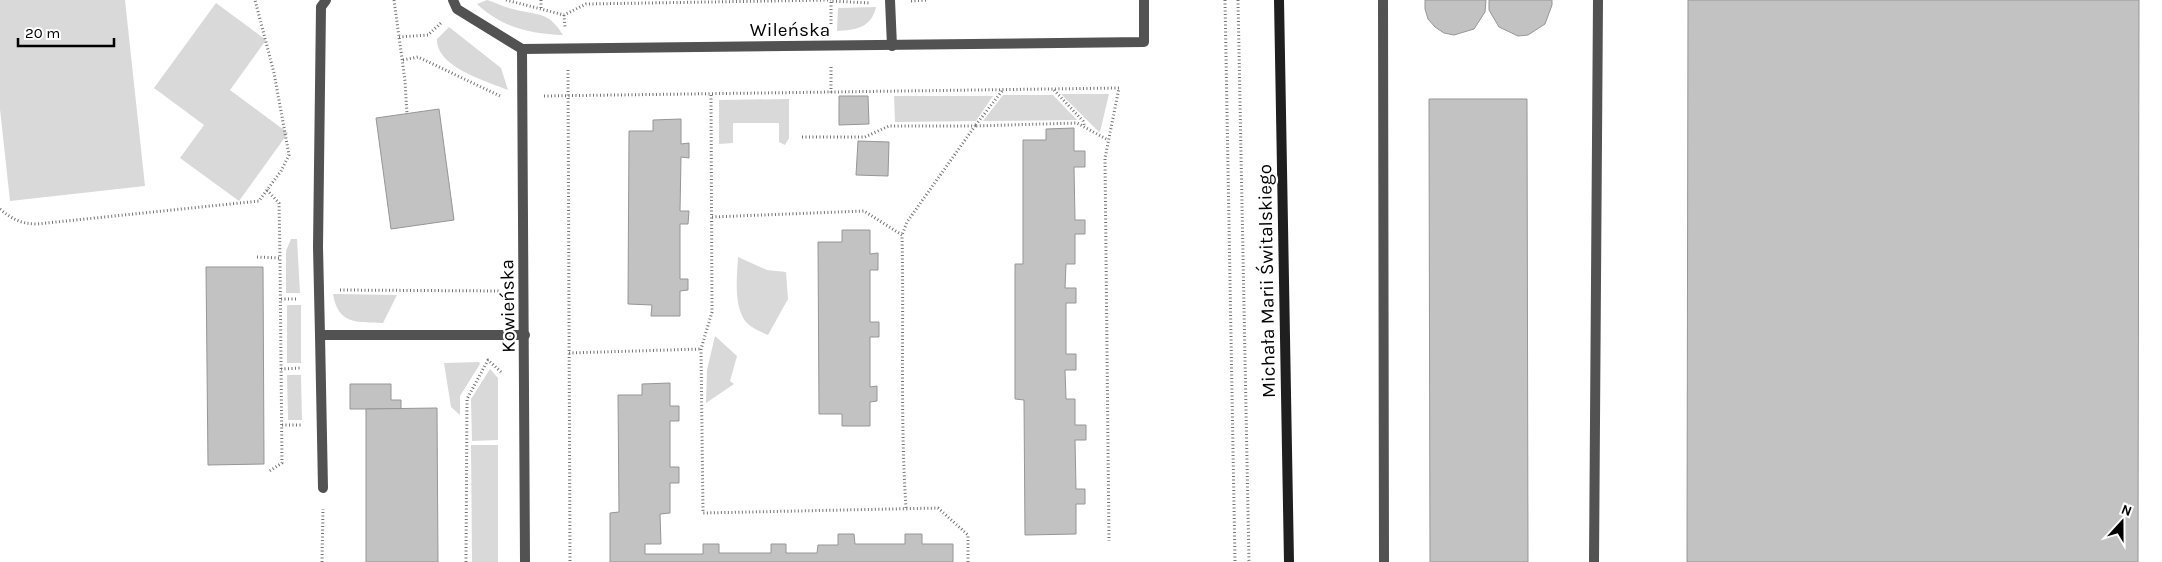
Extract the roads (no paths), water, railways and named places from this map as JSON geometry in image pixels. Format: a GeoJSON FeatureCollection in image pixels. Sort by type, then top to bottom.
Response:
{"type":"FeatureCollection","features":[{"type":"Feature","properties":{"kind":"main road","name":"Michała Marii Świtalskiego"},"geometry":{"type":"LineString","coordinates":[[1279,0],[1289,562]]}},
{"type":"Feature","properties":{"kind":"street"},"geometry":{"type":"LineString","coordinates":[[323,488],[319,298],[321,7],[326,0]]}},
{"type":"Feature","properties":{"kind":"street"},"geometry":{"type":"LineString","coordinates":[[890,0],[892,46]]}},
{"type":"Feature","properties":{"kind":"street","name":"Wileńska"},"geometry":{"type":"LineString","coordinates":[[522,49],[1144,42],[1144,0]]}},
{"type":"Feature","properties":{"kind":"street"},"geometry":{"type":"LineString","coordinates":[[1383,0],[1384,562]]}},
{"type":"Feature","properties":{"kind":"street"},"geometry":{"type":"LineString","coordinates":[[1594,562],[1598,0]]}},
{"type":"Feature","properties":{"kind":"street"},"geometry":{"type":"LineString","coordinates":[[455,4],[522,49]]}},
{"type":"Feature","properties":{"kind":"street","name":"Kowieńska"},"geometry":{"type":"LineString","coordinates":[[522,49],[526,562]]}},
{"type":"Feature","properties":{"kind":"street"},"geometry":{"type":"LineString","coordinates":[[320,335],[525,335]]}}]}
